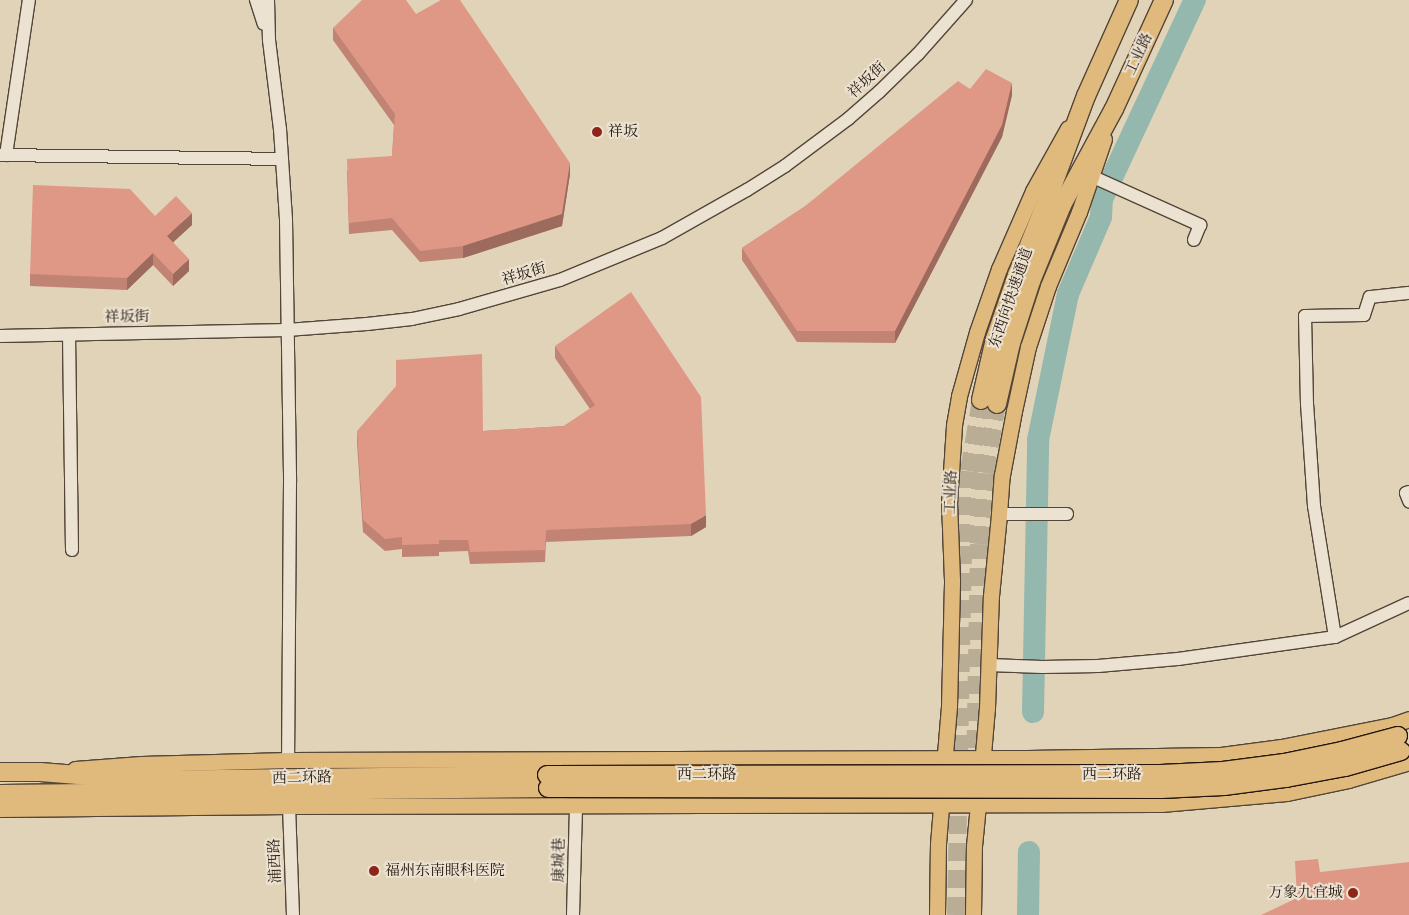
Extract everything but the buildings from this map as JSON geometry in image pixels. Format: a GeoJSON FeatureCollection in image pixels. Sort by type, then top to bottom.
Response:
{"type":"FeatureCollection","features":[{"type":"Feature","properties":{"kind":"highway","name":"工业路"},"geometry":{"type":"LineString","coordinates":[[1055,201],[1086,96],[1129,0]]}},
{"type":"Feature","properties":{"kind":"highway","name":"工业路"},"geometry":{"type":"LineString","coordinates":[[1055,201],[1114,109],[1164,0]]}},
{"type":"Feature","properties":{"kind":"highway","name":"东西向快速通道"},"geometry":{"type":"LineString","coordinates":[[989,402],[996,339],[1014,284],[1055,201]]}},
{"type":"Feature","properties":{"kind":"highway","name":"西二环路"},"geometry":{"type":"LineString","coordinates":[[0,772],[40,772],[141,780],[548,782],[1161,789],[1224,786],[1286,778],[1345,767],[1405,746]]}},
{"type":"Feature","properties":{"kind":"highway","name":"西二环路"},"geometry":{"type":"LineString","coordinates":[[0,794],[548,782]]}},
{"type":"Feature","properties":{"kind":"main road","name":"工业路"},"geometry":{"type":"LineString","coordinates":[[937,915],[952,580],[949,503],[954,425],[959,396],[977,332],[999,269],[1033,190],[1086,96]]}},
{"type":"Feature","properties":{"kind":"main road","name":"工业路"},"geometry":{"type":"LineString","coordinates":[[973,915],[974,846],[989,665],[991,596],[1002,475],[1028,348],[1048,286],[1097,179],[1114,109]]}},
{"type":"Feature","properties":{"kind":"main road"},"geometry":{"type":"LineString","coordinates":[[40,772],[141,764],[288,760],[982,758],[1221,755],[1281,747],[1392,725],[1409,719]]}},
{"type":"Feature","properties":{"kind":"main road"},"geometry":{"type":"LineString","coordinates":[[0,809],[289,806],[1160,804],[1224,800],[1287,793],[1348,780],[1405,746]]}},
{"type":"Feature","properties":{"kind":"street"},"geometry":{"type":"LineString","coordinates":[[29,0],[3,155],[282,159]]}},
{"type":"Feature","properties":{"kind":"street"},"geometry":{"type":"LineString","coordinates":[[256,0],[269,40]]}},
{"type":"Feature","properties":{"kind":"street"},"geometry":{"type":"LineString","coordinates":[[268,0],[269,40],[282,159],[286,220],[290,482],[288,760]]}},
{"type":"Feature","properties":{"kind":"street","name":"祥坂街"},"geometry":{"type":"LineString","coordinates":[[0,336],[287,330],[390,322],[459,309],[560,280],[662,238],[748,190],[833,131],[893,78],[966,0]]}},
{"type":"Feature","properties":{"kind":"street"},"geometry":{"type":"LineString","coordinates":[[1097,179],[1200,225],[1194,240]]}},
{"type":"Feature","properties":{"kind":"street"},"geometry":{"type":"LineString","coordinates":[[1335,637],[1314,506],[1307,404],[1305,316],[1364,315],[1370,296],[1409,293]]}},
{"type":"Feature","properties":{"kind":"street"},"geometry":{"type":"LineString","coordinates":[[69,335],[72,550]]}},
{"type":"Feature","properties":{"kind":"street"},"geometry":{"type":"LineString","coordinates":[[1409,492],[1406,493],[1409,501]]}},
{"type":"Feature","properties":{"kind":"street"},"geometry":{"type":"LineString","coordinates":[[999,514],[1067,514]]}},
{"type":"Feature","properties":{"kind":"street"},"geometry":{"type":"LineString","coordinates":[[989,665],[1042,668],[1098,666],[1178,659],[1335,637],[1409,603]]}},
{"type":"Feature","properties":{"kind":"street","name":"浦西路"},"geometry":{"type":"LineString","coordinates":[[289,806],[293,915]]}},
{"type":"Feature","properties":{"kind":"street","name":"康城巷"},"geometry":{"type":"LineString","coordinates":[[573,915],[576,806]]}},
{"type":"Feature","properties":{"kind":"waterway"},"geometry":{"type":"LineString","coordinates":[[1033,712],[1038,440],[1068,294],[1101,217],[1102,199],[1195,0]]}},
{"type":"Feature","properties":{"kind":"waterway"},"geometry":{"type":"LineString","coordinates":[[1028,915],[1029,852]]}},
{"type":"Feature","properties":{"kind":"tunnel"},"geometry":{"type":"LineString","coordinates":[[956,915],[963,542],[969,471],[981,400]]}},
{"type":"Feature","properties":{"kind":"tunnel"},"geometry":{"type":"LineString","coordinates":[[975,775],[979,544],[985,473],[997,404]]}},
{"type":"Feature","properties":{"kind":"place","name":"祥坂"},"geometry":{"type":"Point","coordinates":[597,132]}},
{"type":"Feature","properties":{"kind":"place","name":"福州东南眼科医院"},"geometry":{"type":"Point","coordinates":[374,871]}},
{"type":"Feature","properties":{"kind":"place","name":"万象九宜城"},"geometry":{"type":"Point","coordinates":[1353,893]}}]}
